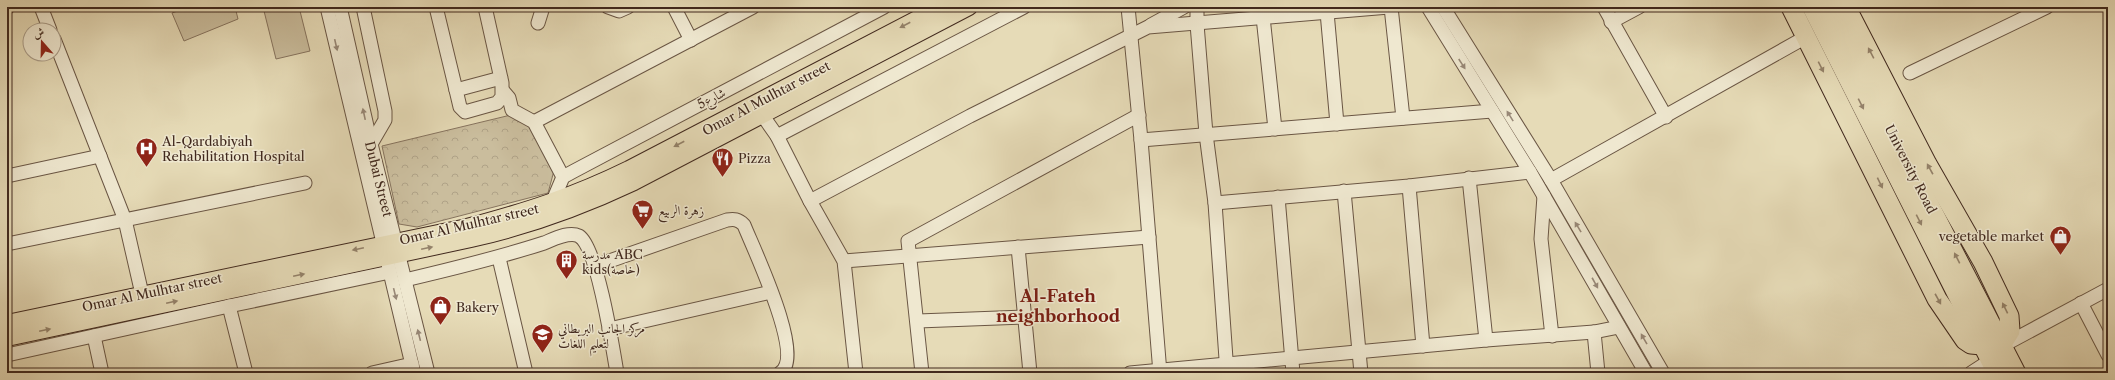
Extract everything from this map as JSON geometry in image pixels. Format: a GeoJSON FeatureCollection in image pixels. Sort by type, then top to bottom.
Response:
{"type":"FeatureCollection","features":[{"type":"Feature","properties":{"kind":"highway"},"geometry":{"type":"LineString","coordinates":[[1791,7],[1937,299],[1965,340],[1993,353],[2016,373]]}},
{"type":"Feature","properties":{"kind":"highway"},"geometry":{"type":"LineString","coordinates":[[1812,7],[1993,353]]}},
{"type":"Feature","properties":{"kind":"highway"},"geometry":{"type":"LineString","coordinates":[[1840,9],[1983,262],[2009,316],[2010,331],[1993,353]]}},
{"type":"Feature","properties":{"kind":"main road","name":"Omar Al Mulhtar street"},"geometry":{"type":"LineString","coordinates":[[7,323],[142,294],[390,249],[552,203],[590,188],[629,169],[940,7]]}},
{"type":"Feature","properties":{"kind":"main road"},"geometry":{"type":"LineString","coordinates":[[7,338],[390,249],[519,228],[587,204],[634,182],[763,116],[969,7]]}},
{"type":"Feature","properties":{"kind":"street"},"geometry":{"type":"LineString","coordinates":[[42,7],[47,22]]}},
{"type":"Feature","properties":{"kind":"street","name":"Dubai Street"},"geometry":{"type":"LineString","coordinates":[[328,7],[390,249],[406,280],[428,373]]}},
{"type":"Feature","properties":{"kind":"street","name":"Dubai Street"},"geometry":{"type":"LineString","coordinates":[[340,7],[370,144],[390,249],[390,272],[413,368]]}},
{"type":"Feature","properties":{"kind":"street"},"geometry":{"type":"LineString","coordinates":[[363,7],[385,111],[385,120],[370,144]]}},
{"type":"Feature","properties":{"kind":"street"},"geometry":{"type":"LineString","coordinates":[[436,7],[460,108],[465,112],[497,103],[502,97],[504,91]]}},
{"type":"Feature","properties":{"kind":"street"},"geometry":{"type":"LineString","coordinates":[[485,7],[504,91],[509,98],[512,110],[534,122],[563,177],[552,203]]}},
{"type":"Feature","properties":{"kind":"street"},"geometry":{"type":"LineString","coordinates":[[538,23],[543,7]]}},
{"type":"Feature","properties":{"kind":"street"},"geometry":{"type":"LineString","coordinates":[[608,7],[619,11],[628,7]]}},
{"type":"Feature","properties":{"kind":"street"},"geometry":{"type":"LineString","coordinates":[[674,7],[691,40]]}},
{"type":"Feature","properties":{"kind":"street"},"geometry":{"type":"LineString","coordinates":[[534,122],[753,7]]}},
{"type":"Feature","properties":{"kind":"street","name":"شارع5"},"geometry":{"type":"LineString","coordinates":[[563,177],[884,7]]}},
{"type":"Feature","properties":{"kind":"street"},"geometry":{"type":"LineString","coordinates":[[777,136],[1024,7]]}},
{"type":"Feature","properties":{"kind":"street"},"geometry":{"type":"LineString","coordinates":[[1128,7],[1139,115],[1160,372]]}},
{"type":"Feature","properties":{"kind":"street"},"geometry":{"type":"LineString","coordinates":[[810,201],[970,116],[1148,27],[1184,7]]}},
{"type":"Feature","properties":{"kind":"street"},"geometry":{"type":"LineString","coordinates":[[1197,7],[1196,24],[1206,134],[1215,203],[1226,369]]}},
{"type":"Feature","properties":{"kind":"street"},"geometry":{"type":"LineString","coordinates":[[1148,27],[1390,7],[1403,118]]}},
{"type":"Feature","properties":{"kind":"street"},"geometry":{"type":"LineString","coordinates":[[1428,7],[1458,46],[1551,180],[1664,373]]}},
{"type":"Feature","properties":{"kind":"street"},"geometry":{"type":"LineString","coordinates":[[1443,7],[1458,46],[1492,111],[1583,262],[1646,373]]}},
{"type":"Feature","properties":{"kind":"street"},"geometry":{"type":"LineString","coordinates":[[1604,7],[1666,117]]}},
{"type":"Feature","properties":{"kind":"street"},"geometry":{"type":"LineString","coordinates":[[1612,22],[1638,7]]}},
{"type":"Feature","properties":{"kind":"street"},"geometry":{"type":"LineString","coordinates":[[1910,73],[2048,7]]}},
{"type":"Feature","properties":{"kind":"street"},"geometry":{"type":"LineString","coordinates":[[1327,12],[1337,124]]}},
{"type":"Feature","properties":{"kind":"street"},"geometry":{"type":"LineString","coordinates":[[1263,17],[1275,129]]}},
{"type":"Feature","properties":{"kind":"street"},"geometry":{"type":"LineString","coordinates":[[1551,180],[1666,117],[1806,37]]}},
{"type":"Feature","properties":{"kind":"street"},"geometry":{"type":"LineString","coordinates":[[62,59],[125,220],[142,294]]}},
{"type":"Feature","properties":{"kind":"street"},"geometry":{"type":"LineString","coordinates":[[456,90],[501,78]]}},
{"type":"Feature","properties":{"kind":"street"},"geometry":{"type":"LineString","coordinates":[[1141,140],[1492,111]]}},
{"type":"Feature","properties":{"kind":"street"},"geometry":{"type":"LineString","coordinates":[[922,373],[911,256],[907,246],[908,241],[1139,115]]}},
{"type":"Feature","properties":{"kind":"street"},"geometry":{"type":"LineString","coordinates":[[763,116],[777,136],[810,201],[844,261],[856,373]]}},
{"type":"Feature","properties":{"kind":"street"},"geometry":{"type":"LineString","coordinates":[[7,176],[100,156]]}},
{"type":"Feature","properties":{"kind":"street"},"geometry":{"type":"LineString","coordinates":[[1215,203],[1409,186],[1530,172]]}},
{"type":"Feature","properties":{"kind":"street"},"geometry":{"type":"LineString","coordinates":[[1469,178],[1486,340]]}},
{"type":"Feature","properties":{"kind":"street"},"geometry":{"type":"LineString","coordinates":[[7,244],[305,183]]}},
{"type":"Feature","properties":{"kind":"street"},"geometry":{"type":"LineString","coordinates":[[1409,186],[1423,346]]}},
{"type":"Feature","properties":{"kind":"street"},"geometry":{"type":"LineString","coordinates":[[1344,191],[1361,373]]}},
{"type":"Feature","properties":{"kind":"street"},"geometry":{"type":"LineString","coordinates":[[1544,196],[1541,239],[1552,336]]}},
{"type":"Feature","properties":{"kind":"street"},"geometry":{"type":"LineString","coordinates":[[1278,198],[1293,373]]}},
{"type":"Feature","properties":{"kind":"street"},"geometry":{"type":"LineString","coordinates":[[595,266],[727,220],[735,219],[744,225],[780,314],[785,336],[787,364],[785,369],[780,373]]}},
{"type":"Feature","properties":{"kind":"street"},"geometry":{"type":"LineString","coordinates":[[406,280],[499,258],[565,235],[573,234],[585,242],[595,266],[617,373]]}},
{"type":"Feature","properties":{"kind":"street"},"geometry":{"type":"LineString","coordinates":[[844,261],[1149,237]]}},
{"type":"Feature","properties":{"kind":"street"},"geometry":{"type":"LineString","coordinates":[[1018,247],[1030,373]]}},
{"type":"Feature","properties":{"kind":"street"},"geometry":{"type":"LineString","coordinates":[[1583,262],[1595,255]]}},
{"type":"Feature","properties":{"kind":"street"},"geometry":{"type":"LineString","coordinates":[[499,258],[526,373]]}},
{"type":"Feature","properties":{"kind":"street"},"geometry":{"type":"LineString","coordinates":[[7,355],[390,272]]}},
{"type":"Feature","properties":{"kind":"street"},"geometry":{"type":"LineString","coordinates":[[1971,373],[1993,353],[2081,302],[2108,289]]}},
{"type":"Feature","properties":{"kind":"street"},"geometry":{"type":"LineString","coordinates":[[609,329],[772,292]]}},
{"type":"Feature","properties":{"kind":"street"},"geometry":{"type":"LineString","coordinates":[[2081,302],[2108,355]]}},
{"type":"Feature","properties":{"kind":"street"},"geometry":{"type":"LineString","coordinates":[[229,306],[246,373]]}},
{"type":"Feature","properties":{"kind":"street"},"geometry":{"type":"LineString","coordinates":[[918,321],[1025,317]]}},
{"type":"Feature","properties":{"kind":"street"},"geometry":{"type":"LineString","coordinates":[[1130,373],[1226,369],[1292,358],[1486,340],[1552,336],[1594,332],[1619,327]]}},
{"type":"Feature","properties":{"kind":"street"},"geometry":{"type":"LineString","coordinates":[[1594,332],[1598,373]]}},
{"type":"Feature","properties":{"kind":"street"},"geometry":{"type":"LineString","coordinates":[[94,336],[102,373]]}},
{"type":"Feature","properties":{"kind":"street"},"geometry":{"type":"LineString","coordinates":[[372,373],[413,368]]}},
{"type":"Feature","properties":{"kind":"green space"},"geometry":{"type":"Polygon","coordinates":[[[189,7],[235,7],[238,19],[184,41],[172,13],[189,7]]]}},
{"type":"Feature","properties":{"kind":"green space"},"geometry":{"type":"Polygon","coordinates":[[[263,7],[299,7],[310,51],[276,59],[263,7]]]}},
{"type":"Feature","properties":{"kind":"green space"},"geometry":{"type":"Polygon","coordinates":[[[515,114],[530,120],[555,167],[548,193],[417,227],[399,224],[382,146],[515,114]]]}},
{"type":"Feature","properties":{"kind":"place","name":"Al-Qardabiyah Rehabilitation Hospital"},"geometry":{"type":"Point","coordinates":[147,168]}},
{"type":"Feature","properties":{"kind":"place","name":"Pizza"},"geometry":{"type":"Point","coordinates":[722,178]}},
{"type":"Feature","properties":{"kind":"place","name":"زهرة الربيع"},"geometry":{"type":"Point","coordinates":[643,230]}},
{"type":"Feature","properties":{"kind":"place","name":"vegetable market"},"geometry":{"type":"Point","coordinates":[2060,256]}},
{"type":"Feature","properties":{"kind":"place","name":"مدرسة ABC kids(خاصة)"},"geometry":{"type":"Point","coordinates":[566,280]}},
{"type":"Feature","properties":{"kind":"place","name":"Bakery"},"geometry":{"type":"Point","coordinates":[441,326]}},
{"type":"Feature","properties":{"kind":"place","name":"مركز الجانب البريطاني لتعليم اللغات"},"geometry":{"type":"Point","coordinates":[542,354]}},
{"type":"Feature","properties":{"kind":"district","name":"Al-Fateh neighborhood"},"geometry":{"type":"Point","coordinates":[1058,306]}}]}
